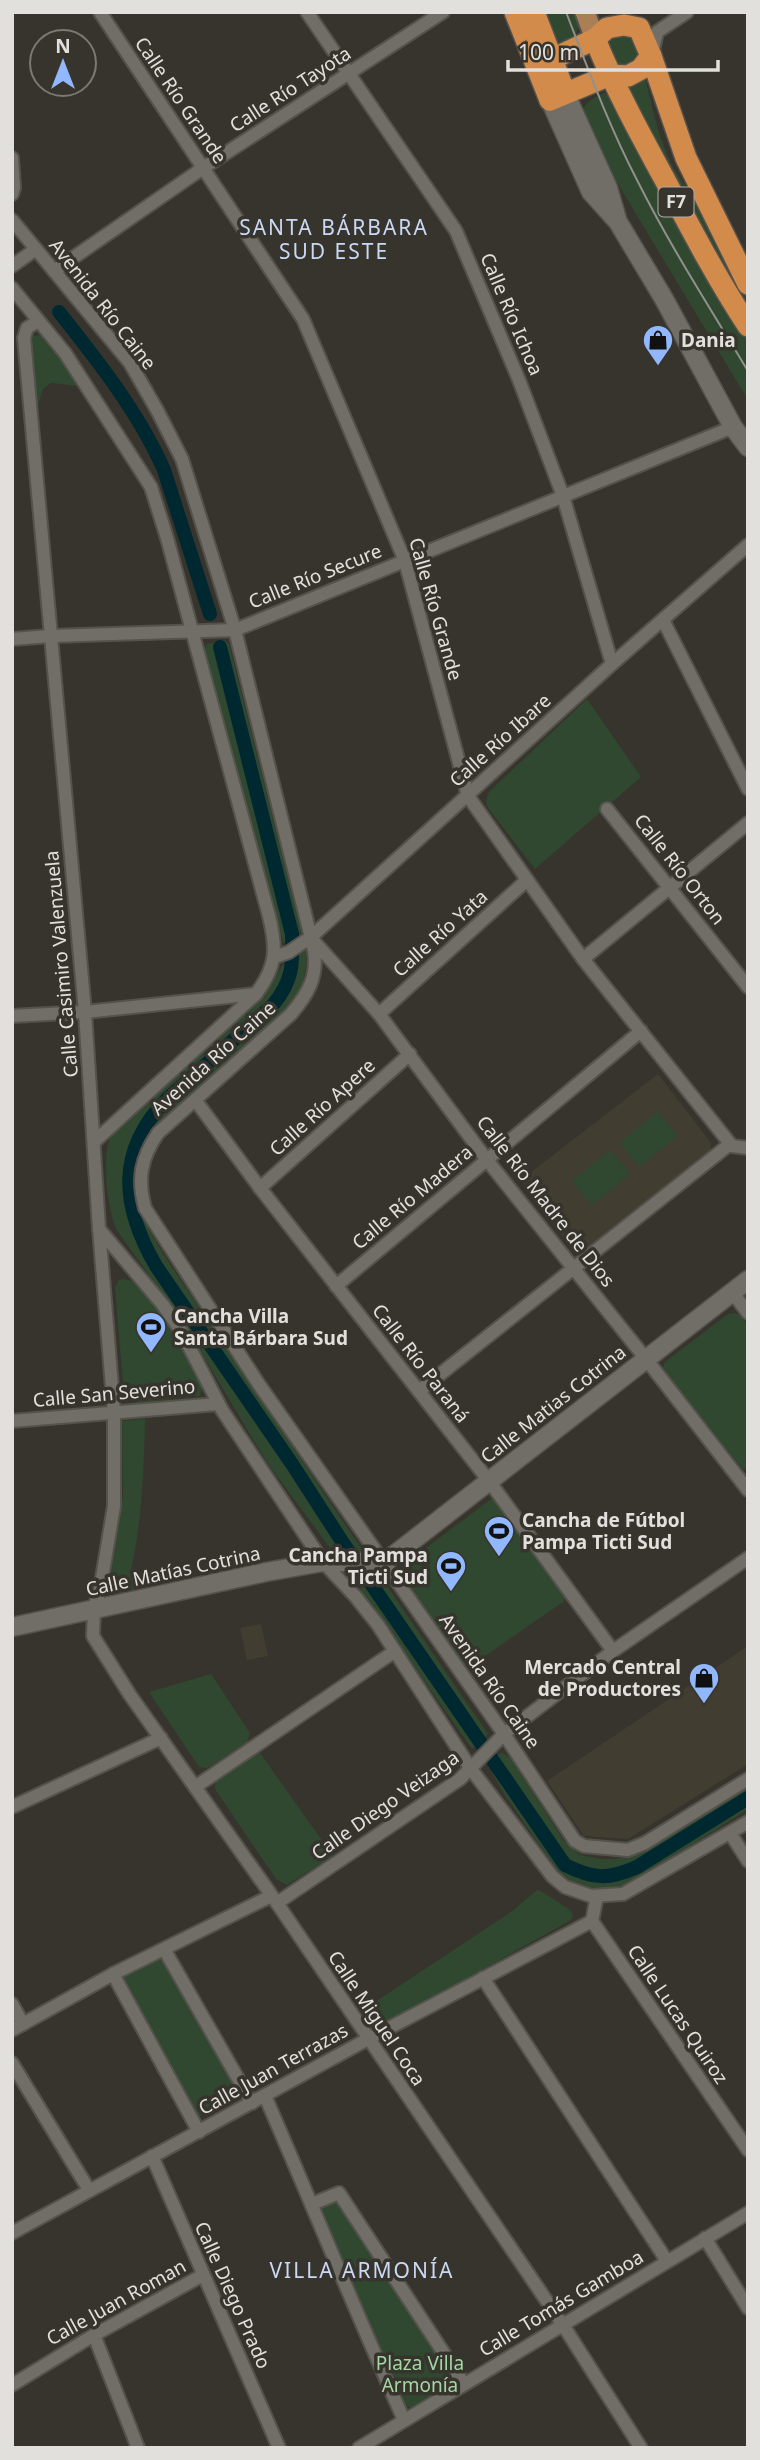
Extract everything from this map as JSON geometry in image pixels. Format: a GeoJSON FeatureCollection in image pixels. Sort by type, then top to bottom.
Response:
{"type":"FeatureCollection","features":[{"type":"Feature","properties":{"kind":"highway"},"geometry":{"type":"LineString","coordinates":[[515,12],[558,97]]}},
{"type":"Feature","properties":{"kind":"highway"},"geometry":{"type":"LineString","coordinates":[[534,12],[552,58],[558,97]]}},
{"type":"Feature","properties":{"kind":"highway"},"geometry":{"type":"LineString","coordinates":[[552,58],[595,39],[607,28],[643,24]]}},
{"type":"Feature","properties":{"kind":"highway","name":"F7"},"geometry":{"type":"LineString","coordinates":[[643,24],[651,56],[686,158],[748,284]]}},
{"type":"Feature","properties":{"kind":"highway","name":"F7"},"geometry":{"type":"LineString","coordinates":[[595,39],[610,75],[692,231],[748,326]]}},
{"type":"Feature","properties":{"kind":"highway"},"geometry":{"type":"LineString","coordinates":[[558,97],[610,75],[628,76],[635,73],[651,56]]}},
{"type":"Feature","properties":{"kind":"main road","name":"F7"},"geometry":{"type":"LineString","coordinates":[[585,12],[595,39]]}},
{"type":"Feature","properties":{"kind":"street","name":"Calle Río Grande"},"geometry":{"type":"LineString","coordinates":[[100,12],[303,319],[405,561],[468,796],[583,958],[730,1144]]}},
{"type":"Feature","properties":{"kind":"street","name":"Calle Río Ichoa"},"geometry":{"type":"LineString","coordinates":[[306,12],[456,231],[519,380],[563,496],[612,664]]}},
{"type":"Feature","properties":{"kind":"street","name":"Calle Río Tayota"},"geometry":{"type":"LineString","coordinates":[[54,271],[203,168],[443,12]]}},
{"type":"Feature","properties":{"kind":"street"},"geometry":{"type":"LineString","coordinates":[[643,24],[687,12]]}},
{"type":"Feature","properties":{"kind":"street"},"geometry":{"type":"LineString","coordinates":[[558,97],[608,188],[618,222],[664,299],[733,427],[748,447]]}},
{"type":"Feature","properties":{"kind":"street"},"geometry":{"type":"LineString","coordinates":[[12,158],[12,194]]}},
{"type":"Feature","properties":{"kind":"street","name":"Avenida Río Caine"},"geometry":{"type":"LineString","coordinates":[[12,220],[130,363],[182,459],[235,630],[316,960],[314,979],[306,996],[291,1014],[158,1133],[148,1147],[139,1181],[145,1208],[378,1562],[500,1739],[575,1841],[584,1846],[628,1850],[645,1843],[748,1779]]}},
{"type":"Feature","properties":{"kind":"street"},"geometry":{"type":"LineString","coordinates":[[12,266],[36,249]]}},
{"type":"Feature","properties":{"kind":"street"},"geometry":{"type":"LineString","coordinates":[[12,288],[65,353],[151,487],[269,916],[275,957]]}},
{"type":"Feature","properties":{"kind":"street","name":"Calle Casimiro Valenzuela"},"geometry":{"type":"LineString","coordinates":[[38,321],[27,328],[24,338],[85,1012],[114,1412],[114,1506],[100,1590],[94,1608]]}},
{"type":"Feature","properties":{"kind":"street","name":"Calle Río Secure"},"geometry":{"type":"LineString","coordinates":[[12,639],[235,630],[733,427]]}},
{"type":"Feature","properties":{"kind":"street","name":"Calle Río Ibare"},"geometry":{"type":"LineString","coordinates":[[275,957],[311,937],[612,664],[748,545]]}},
{"type":"Feature","properties":{"kind":"street"},"geometry":{"type":"LineString","coordinates":[[663,620],[748,789]]}},
{"type":"Feature","properties":{"kind":"street","name":"Calle Río Orton"},"geometry":{"type":"LineString","coordinates":[[607,808],[748,987]]}},
{"type":"Feature","properties":{"kind":"street"},"geometry":{"type":"LineString","coordinates":[[583,958],[748,823]]}},
{"type":"Feature","properties":{"kind":"street","name":"Calle Río Yata"},"geometry":{"type":"LineString","coordinates":[[379,1014],[527,880]]}},
{"type":"Feature","properties":{"kind":"street","name":"Calle Río Madre de Dios"},"geometry":{"type":"LineString","coordinates":[[311,937],[379,1014],[487,1160],[743,1476],[748,1490]]}},
{"type":"Feature","properties":{"kind":"street","name":"Avenida Río Caine"},"geometry":{"type":"LineString","coordinates":[[95,1141],[256,994],[269,977],[275,957]]}},
{"type":"Feature","properties":{"kind":"street"},"geometry":{"type":"LineString","coordinates":[[12,1016],[85,1012],[256,994]]}},
{"type":"Feature","properties":{"kind":"street","name":"Calle Río Madera"},"geometry":{"type":"LineString","coordinates":[[336,1286],[641,1031]]}},
{"type":"Feature","properties":{"kind":"street","name":"Calle Río Apere"},"geometry":{"type":"LineString","coordinates":[[260,1188],[410,1054]]}},
{"type":"Feature","properties":{"kind":"street","name":"Calle Río Paraná"},"geometry":{"type":"LineString","coordinates":[[196,1101],[260,1188],[489,1481],[614,1651]]}},
{"type":"Feature","properties":{"kind":"street"},"geometry":{"type":"LineString","coordinates":[[419,1391],[730,1144],[748,1149]]}},
{"type":"Feature","properties":{"kind":"street"},"geometry":{"type":"LineString","coordinates":[[99,1228],[163,1305],[181,1331],[218,1404],[552,1875],[565,1887],[591,1896],[623,1894],[748,1822]]}},
{"type":"Feature","properties":{"kind":"street","name":"Calle Matias Cotrina"},"geometry":{"type":"LineString","coordinates":[[378,1562],[489,1481],[748,1280]]}},
{"type":"Feature","properties":{"kind":"street"},"geometry":{"type":"LineString","coordinates":[[732,1292],[748,1313]]}},
{"type":"Feature","properties":{"kind":"street","name":"Calle San Severino"},"geometry":{"type":"LineString","coordinates":[[12,1421],[218,1404]]}},
{"type":"Feature","properties":{"kind":"street","name":"Calle Diego Veizaga"},"geometry":{"type":"LineString","coordinates":[[17,2027],[113,1974],[274,1899],[438,1794],[476,1765],[500,1739],[614,1651],[748,1558]]}},
{"type":"Feature","properties":{"kind":"street","name":"Calle Matías Cotrina"},"geometry":{"type":"LineString","coordinates":[[12,1628],[94,1608],[332,1562],[378,1562]]}},
{"type":"Feature","properties":{"kind":"street","name":"Calle Miguel Coca"},"geometry":{"type":"LineString","coordinates":[[94,1608],[93,1636],[563,2325],[641,2448]]}},
{"type":"Feature","properties":{"kind":"street"},"geometry":{"type":"LineString","coordinates":[[194,1787],[395,1651]]}},
{"type":"Feature","properties":{"kind":"street"},"geometry":{"type":"LineString","coordinates":[[12,1807],[161,1738]]}},
{"type":"Feature","properties":{"kind":"street"},"geometry":{"type":"LineString","coordinates":[[730,1833],[748,1861]]}},
{"type":"Feature","properties":{"kind":"street"},"geometry":{"type":"LineString","coordinates":[[592,1921],[597,1896]]}},
{"type":"Feature","properties":{"kind":"street","name":"Calle Juan Terrazas"},"geometry":{"type":"LineString","coordinates":[[12,2233],[368,2039],[592,1921]]}},
{"type":"Feature","properties":{"kind":"street","name":"Calle Lucas Quiroz"},"geometry":{"type":"LineString","coordinates":[[592,1921],[748,2150]]}},
{"type":"Feature","properties":{"kind":"street"},"geometry":{"type":"LineString","coordinates":[[164,1949],[252,2103]]}},
{"type":"Feature","properties":{"kind":"street"},"geometry":{"type":"LineString","coordinates":[[113,1974],[198,2132]]}},
{"type":"Feature","properties":{"kind":"street"},"geometry":{"type":"LineString","coordinates":[[483,1978],[667,2261]]}},
{"type":"Feature","properties":{"kind":"street"},"geometry":{"type":"LineString","coordinates":[[12,2004],[17,2027]]}},
{"type":"Feature","properties":{"kind":"street"},"geometry":{"type":"LineString","coordinates":[[12,2063],[89,2190]]}},
{"type":"Feature","properties":{"kind":"street"},"geometry":{"type":"LineString","coordinates":[[265,2096],[404,2420]]}},
{"type":"Feature","properties":{"kind":"street","name":"Calle Diego Prado"},"geometry":{"type":"LineString","coordinates":[[152,2156],[279,2448]]}},
{"type":"Feature","properties":{"kind":"street"},"geometry":{"type":"LineString","coordinates":[[312,2204],[339,2193],[464,2384]]}},
{"type":"Feature","properties":{"kind":"street","name":"Calle Tomás Gamboa"},"geometry":{"type":"LineString","coordinates":[[359,2448],[748,2213]]}},
{"type":"Feature","properties":{"kind":"street"},"geometry":{"type":"LineString","coordinates":[[705,2238],[748,2308]]}},
{"type":"Feature","properties":{"kind":"street","name":"Calle Juan Roman"},"geometry":{"type":"LineString","coordinates":[[12,2385],[94,2335],[204,2276]]}},
{"type":"Feature","properties":{"kind":"street"},"geometry":{"type":"LineString","coordinates":[[94,2335],[138,2448]]}},
{"type":"Feature","properties":{"kind":"shaded area"},"geometry":{"type":"Polygon","coordinates":[[[658,1074],[711,1143],[710,1157],[586,1255],[575,1253],[521,1180],[658,1074]]]}},
{"type":"Feature","properties":{"kind":"shaded area"},"geometry":{"type":"Polygon","coordinates":[[[261,1624],[268,1656],[247,1660],[240,1628],[261,1624]]]}},
{"type":"Feature","properties":{"kind":"shaded area","name":"Mercado Central de Productores"},"geometry":{"type":"Polygon","coordinates":[[[748,1646],[748,1764],[628,1839],[584,1836],[547,1781],[748,1646]]]}},
{"type":"Feature","properties":{"kind":"green space"},"geometry":{"type":"Polygon","coordinates":[[[544,12],[576,12],[579,24],[575,37],[567,41],[556,41],[544,12]]]}},
{"type":"Feature","properties":{"kind":"green space"},"geometry":{"type":"Polygon","coordinates":[[[608,33],[629,36],[639,55],[629,69],[618,66],[606,40],[608,33]]]}},
{"type":"Feature","properties":{"kind":"green space"},"geometry":{"type":"Polygon","coordinates":[[[645,78],[667,154],[692,193],[748,300],[748,312],[623,86],[632,86],[645,78]]]}},
{"type":"Feature","properties":{"kind":"green space"},"geometry":{"type":"Polygon","coordinates":[[[604,93],[611,97],[701,264],[748,338],[748,400],[597,149],[583,116],[587,104],[604,93]]]}},
{"type":"Feature","properties":{"kind":"green space"},"geometry":{"type":"Polygon","coordinates":[[[40,335],[65,364],[79,386],[51,383],[43,389],[37,408],[30,339],[40,335]]]}},
{"type":"Feature","properties":{"kind":"green space"},"geometry":{"type":"Polygon","coordinates":[[[224,641],[229,644],[301,930],[299,938],[288,944],[283,942],[204,651],[207,644],[224,641]]]}},
{"type":"Feature","properties":{"kind":"green space"},"geometry":{"type":"Polygon","coordinates":[[[587,699],[641,777],[535,869],[488,808],[486,801],[489,792],[587,699]]]}},
{"type":"Feature","properties":{"kind":"green space"},"geometry":{"type":"Polygon","coordinates":[[[306,947],[304,979],[299,993],[289,1007],[163,1119],[150,1135],[137,1160],[135,1190],[146,1223],[168,1260],[488,1734],[472,1749],[268,1464],[187,1329],[116,1229],[110,1208],[106,1158],[110,1137],[265,994],[292,954],[306,947]]]}},
{"type":"Feature","properties":{"kind":"green space"},"geometry":{"type":"Polygon","coordinates":[[[658,1111],[678,1136],[639,1167],[620,1143],[658,1111]]]}},
{"type":"Feature","properties":{"kind":"green space"},"geometry":{"type":"Polygon","coordinates":[[[610,1150],[630,1174],[592,1205],[572,1181],[610,1150]]]}},
{"type":"Feature","properties":{"kind":"green space"},"geometry":{"type":"Polygon","coordinates":[[[119,1280],[132,1281],[166,1316],[203,1385],[200,1396],[136,1403],[124,1395],[115,1288],[119,1280]]]}},
{"type":"Feature","properties":{"kind":"green space"},"geometry":{"type":"Polygon","coordinates":[[[728,1314],[740,1315],[748,1326],[748,1467],[743,1470],[663,1367],[665,1362],[728,1314]]]}},
{"type":"Feature","properties":{"kind":"green space"},"geometry":{"type":"Polygon","coordinates":[[[145,1419],[142,1495],[131,1570],[147,1587],[118,1594],[112,1589],[110,1581],[123,1494],[122,1421],[145,1419]]]}},
{"type":"Feature","properties":{"kind":"green space"},"geometry":{"type":"Polygon","coordinates":[[[491,1499],[566,1596],[563,1602],[472,1665],[463,1663],[405,1579],[403,1571],[406,1563],[491,1499]]]}},
{"type":"Feature","properties":{"kind":"green space"},"geometry":{"type":"Polygon","coordinates":[[[211,1674],[250,1733],[247,1743],[207,1768],[199,1767],[149,1692],[211,1674]]]}},
{"type":"Feature","properties":{"kind":"green space"},"geometry":{"type":"Polygon","coordinates":[[[258,1750],[333,1856],[287,1885],[276,1879],[215,1789],[216,1779],[258,1750]]]}},
{"type":"Feature","properties":{"kind":"green space"},"geometry":{"type":"Polygon","coordinates":[[[502,1753],[510,1757],[564,1841],[581,1855],[615,1859],[645,1852],[748,1787],[748,1809],[645,1875],[614,1889],[593,1889],[562,1878],[503,1792],[487,1763],[489,1759],[502,1753]]]}},
{"type":"Feature","properties":{"kind":"green space"},"geometry":{"type":"Polygon","coordinates":[[[537,1890],[570,1910],[573,1915],[571,1920],[391,2021],[379,2023],[368,2018],[369,2006],[511,1912],[537,1890]]]}},
{"type":"Feature","properties":{"kind":"green space"},"geometry":{"type":"Polygon","coordinates":[[[161,1957],[240,2093],[196,2118],[119,1977],[161,1957]]]}},
{"type":"Feature","properties":{"kind":"green space","name":"Plaza Villa Armonía"},"geometry":{"type":"Polygon","coordinates":[[[335,2199],[455,2381],[415,2409],[406,2406],[354,2298],[318,2207],[335,2199]]]}},
{"type":"Feature","properties":{"kind":"waterway"},"geometry":{"type":"LineString","coordinates":[[59,312],[117,388],[154,449],[164,470],[210,614]]}},
{"type":"Feature","properties":{"kind":"waterway"},"geometry":{"type":"LineString","coordinates":[[220,647],[292,934],[292,963],[285,988],[273,1005],[167,1099],[150,1119],[139,1139],[129,1180],[131,1201],[144,1244],[156,1266],[343,1543],[565,1865],[601,1876],[627,1871],[748,1798]]}},
{"type":"Feature","properties":{"kind":"tram line"},"geometry":{"type":"LineString","coordinates":[[566,12],[608,118],[637,180],[748,371]]}},
{"type":"Feature","properties":{"kind":"place","name":"Dania"},"geometry":{"type":"Point","coordinates":[658,367]}},
{"type":"Feature","properties":{"kind":"place","name":"Cancha Villa Santa Bárbara Sud"},"geometry":{"type":"Point","coordinates":[151,1354]}},
{"type":"Feature","properties":{"kind":"place","name":"Cancha de Fútbol Pampa Ticti Sud"},"geometry":{"type":"Point","coordinates":[499,1558]}},
{"type":"Feature","properties":{"kind":"place","name":"Cancha Pampa Ticti Sud"},"geometry":{"type":"Point","coordinates":[451,1593]}},
{"type":"Feature","properties":{"kind":"place","name":"Mercado Central de Productores"},"geometry":{"type":"Point","coordinates":[704,1705]}},
{"type":"Feature","properties":{"kind":"district","name":"SANTA BÁRBARA SUD ESTE"},"geometry":{"type":"Point","coordinates":[334,240]}},
{"type":"Feature","properties":{"kind":"district","name":"VILLA ARMONÍA"},"geometry":{"type":"Point","coordinates":[362,2271]}}]}
